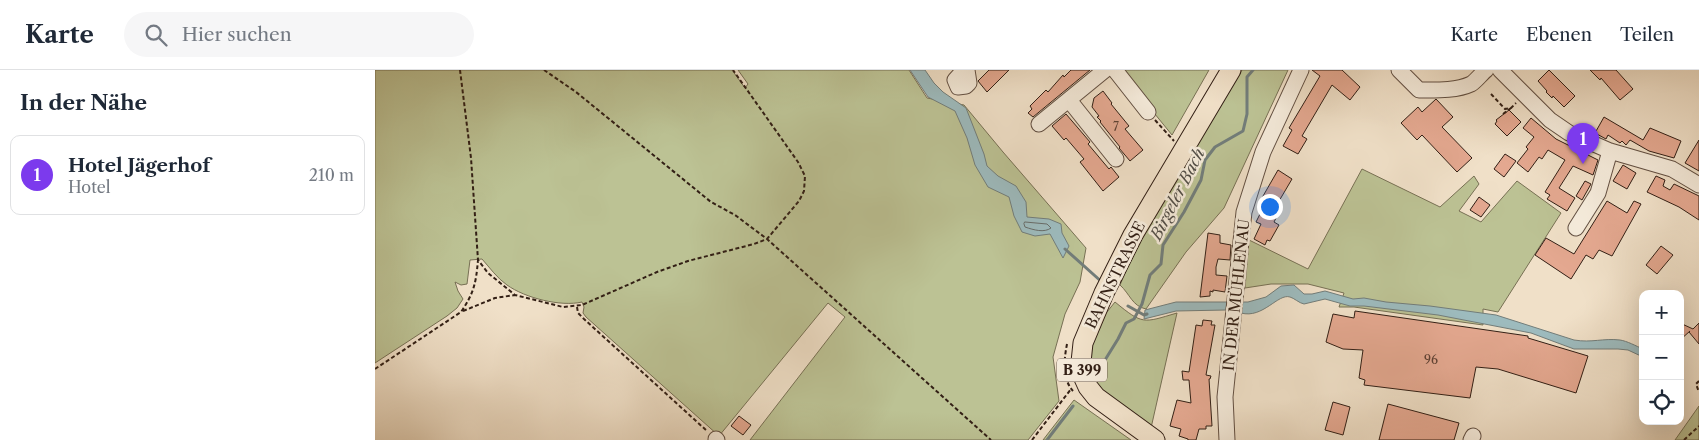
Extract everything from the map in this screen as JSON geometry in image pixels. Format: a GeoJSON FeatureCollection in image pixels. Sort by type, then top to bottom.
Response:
{"type":"FeatureCollection","features":[{"type":"Feature","properties":{"kind":"main road","name":"BAHNSTRASSE"},"geometry":{"type":"LineString","coordinates":[[1155,440],[1096,397],[1087,387],[1081,362],[1083,343],[1133,235],[1231,70]]}},
{"type":"Feature","properties":{"kind":"street"},"geometry":{"type":"LineString","coordinates":[[1039,124],[1105,70]]}},
{"type":"Feature","properties":{"kind":"street"},"geometry":{"type":"LineString","coordinates":[[1115,70],[1148,112]]}},
{"type":"Feature","properties":{"kind":"street","name":"IN DER MÜHLENAU"},"geometry":{"type":"LineString","coordinates":[[1227,440],[1225,397],[1244,212],[1263,152],[1301,70]]}},
{"type":"Feature","properties":{"kind":"street"},"geometry":{"type":"LineString","coordinates":[[1399,70],[1419,90],[1429,90],[1460,87],[1473,83],[1486,70]]}},
{"type":"Feature","properties":{"kind":"street"},"geometry":{"type":"LineString","coordinates":[[1501,70],[1550,120],[1569,133],[1610,151],[1672,169],[1699,185]]}},
{"type":"Feature","properties":{"kind":"street"},"geometry":{"type":"LineString","coordinates":[[1069,100],[1116,159]]}},
{"type":"Feature","properties":{"kind":"street"},"geometry":{"type":"LineString","coordinates":[[1576,228],[1598,192],[1610,151]]}},
{"type":"Feature","properties":{"kind":"path"},"geometry":{"type":"LineString","coordinates":[[460,70],[471,158],[478,260],[476,282],[469,300],[461,312]]}},
{"type":"Feature","properties":{"kind":"path"},"geometry":{"type":"LineString","coordinates":[[544,70],[577,92],[711,202],[735,215],[767,239],[991,440]]}},
{"type":"Feature","properties":{"kind":"path"},"geometry":{"type":"LineString","coordinates":[[375,369],[461,312],[495,298],[515,295],[563,307],[576,306],[688,261],[767,239],[799,200],[804,191],[805,176],[799,162],[733,70]]}},
{"type":"Feature","properties":{"kind":"path"},"geometry":{"type":"LineString","coordinates":[[1491,94],[1505,109],[1511,108]]}},
{"type":"Feature","properties":{"kind":"path"},"geometry":{"type":"LineString","coordinates":[[1503,114],[1517,102]]}},
{"type":"Feature","properties":{"kind":"path"},"geometry":{"type":"LineString","coordinates":[[1148,112],[1175,143]]}},
{"type":"Feature","properties":{"kind":"path"},"geometry":{"type":"LineString","coordinates":[[478,260],[488,273],[515,295]]}},
{"type":"Feature","properties":{"kind":"path"},"geometry":{"type":"LineString","coordinates":[[576,306],[578,313],[584,319],[717,440]]}},
{"type":"Feature","properties":{"kind":"path"},"geometry":{"type":"LineString","coordinates":[[1699,381],[1696,384],[1699,392]]}},
{"type":"Feature","properties":{"kind":"path"},"geometry":{"type":"LineString","coordinates":[[1033,440],[1071,389]]}},
{"type":"Feature","properties":{"kind":"path"},"geometry":{"type":"LineString","coordinates":[[1684,440],[1699,426]]}},
{"type":"Feature","properties":{"kind":"green space"},"geometry":{"type":"Polygon","coordinates":[[[375,70],[732,70],[745,88],[748,84],[738,70],[909,70],[927,98],[964,105],[1086,248],[1080,282],[1065,314],[1053,357],[1059,401],[1028,440],[750,440],[845,317],[828,303],[719,436],[586,317],[583,313],[584,307],[582,302],[554,302],[523,294],[503,282],[482,259],[470,260],[467,284],[461,285],[455,282],[463,299],[457,308],[375,363],[375,70]]]}},
{"type":"Feature","properties":{"kind":"green space"},"geometry":{"type":"Polygon","coordinates":[[[1119,70],[1209,70],[1172,135],[1119,70]]]}},
{"type":"Feature","properties":{"kind":"green space"},"geometry":{"type":"Polygon","coordinates":[[[1242,70],[1288,70],[1224,208],[1186,252],[1146,309],[1141,307],[1134,302],[1120,285],[1140,239],[1242,70]]]}},
{"type":"Feature","properties":{"kind":"green space"},"geometry":{"type":"Polygon","coordinates":[[[1362,169],[1440,207],[1474,176],[1479,184],[1459,211],[1481,222],[1517,181],[1561,213],[1498,312],[1483,309],[1483,325],[1354,307],[1339,307],[1344,293],[1308,284],[1271,284],[1245,288],[1249,240],[1308,269],[1362,169]]]}},
{"type":"Feature","properties":{"kind":"green space"},"geometry":{"type":"Polygon","coordinates":[[[1115,302],[1132,315],[1144,320],[1157,319],[1177,313],[1151,428],[1101,392],[1095,382],[1090,359],[1090,346],[1103,317],[1115,302]]]}},
{"type":"Feature","properties":{"kind":"green space"},"geometry":{"type":"Polygon","coordinates":[[[1074,400],[1131,440],[1043,440],[1074,400]]]}},
{"type":"Feature","properties":{"kind":"green space"},"geometry":{"type":"Polygon","coordinates":[[[1699,406],[1699,440],[1675,440],[1699,406]]]}},
{"type":"Feature","properties":{"kind":"water"},"geometry":{"type":"Polygon","coordinates":[[[910,70],[925,70],[943,92],[966,108],[987,166],[998,176],[1016,186],[1026,202],[1027,217],[1049,219],[1061,224],[1062,233],[1069,246],[1063,258],[1050,234],[1035,236],[1022,232],[1014,216],[1009,197],[988,187],[975,165],[967,138],[955,111],[928,97],[910,70]]]}},
{"type":"Feature","properties":{"kind":"water"},"geometry":{"type":"Polygon","coordinates":[[[1294,285],[1304,294],[1325,291],[1353,299],[1364,298],[1496,315],[1574,340],[1629,342],[1639,347],[1639,355],[1628,350],[1618,349],[1574,349],[1531,333],[1438,315],[1350,306],[1325,299],[1304,304],[1285,297],[1263,310],[1249,314],[1241,313],[1242,302],[1266,297],[1281,286],[1294,285]]]}},
{"type":"Feature","properties":{"kind":"water"},"geometry":{"type":"Polygon","coordinates":[[[1176,302],[1227,302],[1226,310],[1176,311],[1144,319],[1145,310],[1176,302]]]}},
{"type":"Feature","properties":{"kind":"building"},"geometry":{"type":"Polygon","coordinates":[[[989,70],[1009,70],[987,92],[978,81],[989,70]]]}},
{"type":"Feature","properties":{"kind":"building"},"geometry":{"type":"Polygon","coordinates":[[[1071,70],[1090,70],[1033,117],[1028,113],[1032,109],[1030,106],[1046,90],[1048,92],[1063,75],[1064,77],[1071,70]]]}},
{"type":"Feature","properties":{"kind":"building"},"geometry":{"type":"Polygon","coordinates":[[[1312,70],[1342,70],[1360,87],[1350,100],[1332,85],[1302,136],[1307,139],[1298,154],[1283,146],[1292,130],[1289,128],[1320,76],[1312,70]]]}},
{"type":"Feature","properties":{"kind":"building"},"geometry":{"type":"Polygon","coordinates":[[[1549,70],[1575,96],[1564,107],[1546,92],[1538,81],[1549,70]]]}},
{"type":"Feature","properties":{"kind":"building"},"geometry":{"type":"Polygon","coordinates":[[[1590,70],[1616,70],[1633,89],[1620,100],[1601,78],[1600,80],[1590,70]]]}},
{"type":"Feature","properties":{"kind":"building"},"geometry":{"type":"Polygon","coordinates":[[[1103,91],[1129,126],[1125,129],[1143,150],[1130,161],[1100,122],[1097,117],[1099,116],[1092,107],[1094,98],[1103,91]]]}},
{"type":"Feature","properties":{"kind":"building"},"geometry":{"type":"Polygon","coordinates":[[[1436,99],[1453,117],[1442,127],[1472,158],[1457,172],[1422,135],[1417,140],[1401,123],[1418,107],[1422,112],[1436,99]]]}},
{"type":"Feature","properties":{"kind":"building"},"geometry":{"type":"Polygon","coordinates":[[[1509,110],[1521,122],[1507,136],[1495,124],[1496,120],[1509,110]]]}},
{"type":"Feature","properties":{"kind":"building"},"geometry":{"type":"Polygon","coordinates":[[[1066,114],[1090,142],[1088,144],[1109,169],[1111,167],[1119,177],[1103,191],[1080,162],[1084,159],[1066,138],[1064,140],[1052,126],[1066,114]]]}},
{"type":"Feature","properties":{"kind":"building"},"geometry":{"type":"Polygon","coordinates":[[[1604,117],[1643,140],[1650,128],[1681,141],[1674,158],[1649,151],[1630,140],[1626,145],[1622,141],[1620,143],[1608,135],[1606,139],[1595,133],[1604,117]]]}},
{"type":"Feature","properties":{"kind":"building"},"geometry":{"type":"Polygon","coordinates":[[[1531,118],[1556,139],[1598,160],[1593,175],[1573,166],[1559,188],[1575,198],[1567,211],[1547,199],[1550,195],[1545,192],[1565,160],[1548,150],[1542,159],[1539,157],[1528,172],[1517,163],[1528,149],[1526,147],[1534,137],[1523,128],[1531,118]]]}},
{"type":"Feature","properties":{"kind":"building"},"geometry":{"type":"Polygon","coordinates":[[[1699,140],[1699,171],[1685,163],[1699,140]]]}},
{"type":"Feature","properties":{"kind":"building"},"geometry":{"type":"Polygon","coordinates":[[[1505,154],[1516,161],[1504,177],[1494,169],[1505,154]]]}},
{"type":"Feature","properties":{"kind":"building"},"geometry":{"type":"Polygon","coordinates":[[[1623,165],[1636,173],[1627,189],[1613,181],[1623,165]]]}},
{"type":"Feature","properties":{"kind":"building"},"geometry":{"type":"Polygon","coordinates":[[[1278,170],[1292,179],[1272,213],[1277,216],[1274,222],[1279,225],[1270,241],[1267,240],[1265,245],[1254,239],[1261,224],[1256,222],[1264,206],[1259,203],[1278,170]]]}},
{"type":"Feature","properties":{"kind":"building"},"geometry":{"type":"Polygon","coordinates":[[[1656,176],[1665,180],[1663,186],[1670,190],[1674,184],[1699,196],[1699,220],[1679,207],[1647,192],[1656,176]]]}},
{"type":"Feature","properties":{"kind":"building"},"geometry":{"type":"Polygon","coordinates":[[[1585,181],[1591,184],[1582,200],[1576,196],[1585,181]]]}},
{"type":"Feature","properties":{"kind":"building"},"geometry":{"type":"Polygon","coordinates":[[[1479,197],[1490,205],[1481,217],[1470,210],[1479,197]]]}},
{"type":"Feature","properties":{"kind":"building"},"geometry":{"type":"Polygon","coordinates":[[[1607,201],[1627,213],[1634,201],[1641,204],[1612,256],[1599,250],[1593,259],[1586,255],[1571,279],[1535,255],[1546,238],[1574,254],[1607,201]]]}},
{"type":"Feature","properties":{"kind":"building"},"geometry":{"type":"Polygon","coordinates":[[[1208,233],[1220,235],[1220,243],[1231,245],[1230,260],[1218,259],[1216,267],[1216,275],[1227,276],[1225,292],[1213,290],[1213,292],[1210,291],[1210,296],[1200,297],[1208,233]]]}},
{"type":"Feature","properties":{"kind":"building"},"geometry":{"type":"Polygon","coordinates":[[[1661,246],[1673,255],[1657,274],[1646,265],[1661,246]]]}},
{"type":"Feature","properties":{"kind":"building"},"geometry":{"type":"Polygon","coordinates":[[[1355,311],[1528,336],[1528,338],[1588,356],[1576,393],[1498,369],[1476,367],[1470,398],[1364,385],[1365,380],[1359,378],[1363,350],[1343,349],[1326,342],[1333,314],[1354,318],[1355,311]]]}},
{"type":"Feature","properties":{"kind":"building"},"geometry":{"type":"Polygon","coordinates":[[[1203,320],[1212,321],[1211,325],[1215,325],[1206,375],[1211,376],[1209,379],[1212,426],[1206,426],[1206,429],[1199,429],[1196,440],[1188,440],[1179,436],[1181,429],[1170,426],[1177,400],[1191,403],[1189,380],[1183,380],[1182,371],[1189,372],[1196,325],[1202,326],[1203,320]]]}},
{"type":"Feature","properties":{"kind":"building"},"geometry":{"type":"Polygon","coordinates":[[[1699,323],[1699,344],[1689,332],[1684,336],[1684,325],[1693,329],[1699,323]]]}},
{"type":"Feature","properties":{"kind":"building"},"geometry":{"type":"Polygon","coordinates":[[[1333,402],[1350,407],[1343,435],[1325,430],[1333,402]]]}},
{"type":"Feature","properties":{"kind":"building"},"geometry":{"type":"Polygon","coordinates":[[[1388,404],[1459,423],[1454,440],[1379,440],[1388,404]]]}},
{"type":"Feature","properties":{"kind":"building"},"geometry":{"type":"Polygon","coordinates":[[[739,416],[751,425],[743,435],[731,426],[739,416]]]}},
{"type":"Feature","properties":{"kind":"waterway","name":"Birgeler Bach"},"geometry":{"type":"LineString","coordinates":[[1105,360],[1126,323],[1134,319],[1142,304],[1150,275],[1161,264],[1163,245],[1201,180],[1205,160],[1215,147],[1243,131],[1247,114],[1247,77],[1253,70]]}},
{"type":"Feature","properties":{"kind":"waterway"},"geometry":{"type":"LineString","coordinates":[[1065,249],[1103,283]]}},
{"type":"Feature","properties":{"kind":"waterway","name":"Birgeler Bach"},"geometry":{"type":"LineString","coordinates":[[1128,306],[1144,315],[1147,314]]}},
{"type":"Feature","properties":{"kind":"waterway","name":"Birgeler Bach"},"geometry":{"type":"LineString","coordinates":[[1047,440],[1073,406]]}},
{"type":"Feature","properties":{"kind":"place","name":"Hotel Jägerhof"},"geometry":{"type":"Point","coordinates":[1583,164]}}]}
